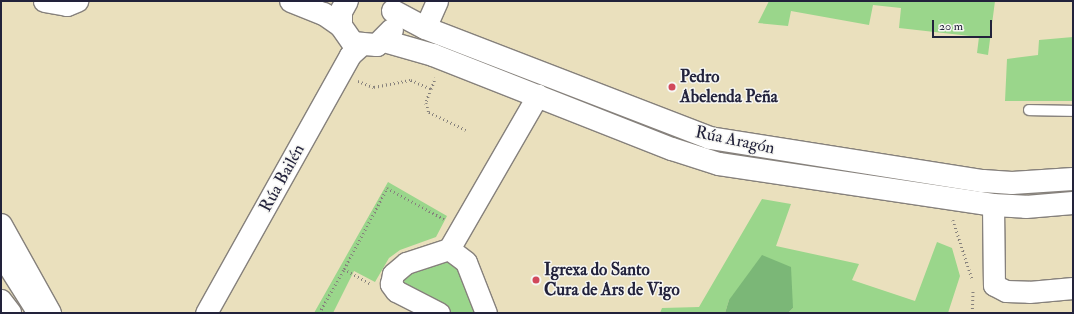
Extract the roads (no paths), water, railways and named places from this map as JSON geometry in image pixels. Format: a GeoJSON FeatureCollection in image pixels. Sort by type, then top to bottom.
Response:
{"type":"FeatureCollection","features":[{"type":"Feature","properties":{"kind":"main road"},"geometry":{"type":"LineString","coordinates":[[291,1],[324,14],[341,26],[348,39],[360,46],[384,41],[393,28],[390,6]]}},
{"type":"Feature","properties":{"kind":"main road"},"geometry":{"type":"LineString","coordinates":[[341,26],[341,12],[347,1]]}},
{"type":"Feature","properties":{"kind":"main road","name":"Rúa Aragón"},"geometry":{"type":"LineString","coordinates":[[390,6],[425,28],[710,138],[983,181],[1012,183],[1073,179]]}},
{"type":"Feature","properties":{"kind":"main road","name":"Rúa Aragón"},"geometry":{"type":"LineString","coordinates":[[384,41],[433,55],[538,95],[672,149],[719,164],[992,205],[1026,207],[1073,202]]}},
{"type":"Feature","properties":{"kind":"main road"},"geometry":{"type":"LineString","coordinates":[[1,225],[50,313]]}},
{"type":"Feature","properties":{"kind":"main road"},"geometry":{"type":"LineString","coordinates":[[1,253],[39,313]]}},
{"type":"Feature","properties":{"kind":"main road"},"geometry":{"type":"LineString","coordinates":[[1,275],[22,313]]}},
{"type":"Feature","properties":{"kind":"main road"},"geometry":{"type":"LineString","coordinates":[[1,301],[10,313]]}},
{"type":"Feature","properties":{"kind":"street"},"geometry":{"type":"LineString","coordinates":[[44,1],[71,5],[77,1]]}},
{"type":"Feature","properties":{"kind":"street"},"geometry":{"type":"LineString","coordinates":[[425,28],[437,1]]}},
{"type":"Feature","properties":{"kind":"street","name":"Rúa Bailén"},"geometry":{"type":"LineString","coordinates":[[206,313],[350,55],[360,46]]}},
{"type":"Feature","properties":{"kind":"street"},"geometry":{"type":"LineString","coordinates":[[439,313],[396,291],[392,284],[393,274],[406,263],[449,249],[538,95]]}},
{"type":"Feature","properties":{"kind":"street"},"geometry":{"type":"LineString","coordinates":[[992,205],[994,285],[1006,291],[1029,292],[1073,288]]}},
{"type":"Feature","properties":{"kind":"street"},"geometry":{"type":"LineString","coordinates":[[449,249],[466,262],[486,313]]}},
{"type":"Feature","properties":{"kind":"lane"},"geometry":{"type":"LineString","coordinates":[[1029,110],[1073,111]]}},
{"type":"Feature","properties":{"kind":"place","name":"Pedro Abelenda Peña"},"geometry":{"type":"Point","coordinates":[672,87]}},
{"type":"Feature","properties":{"kind":"place","name":"Igrexa do Santo Cura de Ars de Vigo"},"geometry":{"type":"Point","coordinates":[536,280]}}]}
